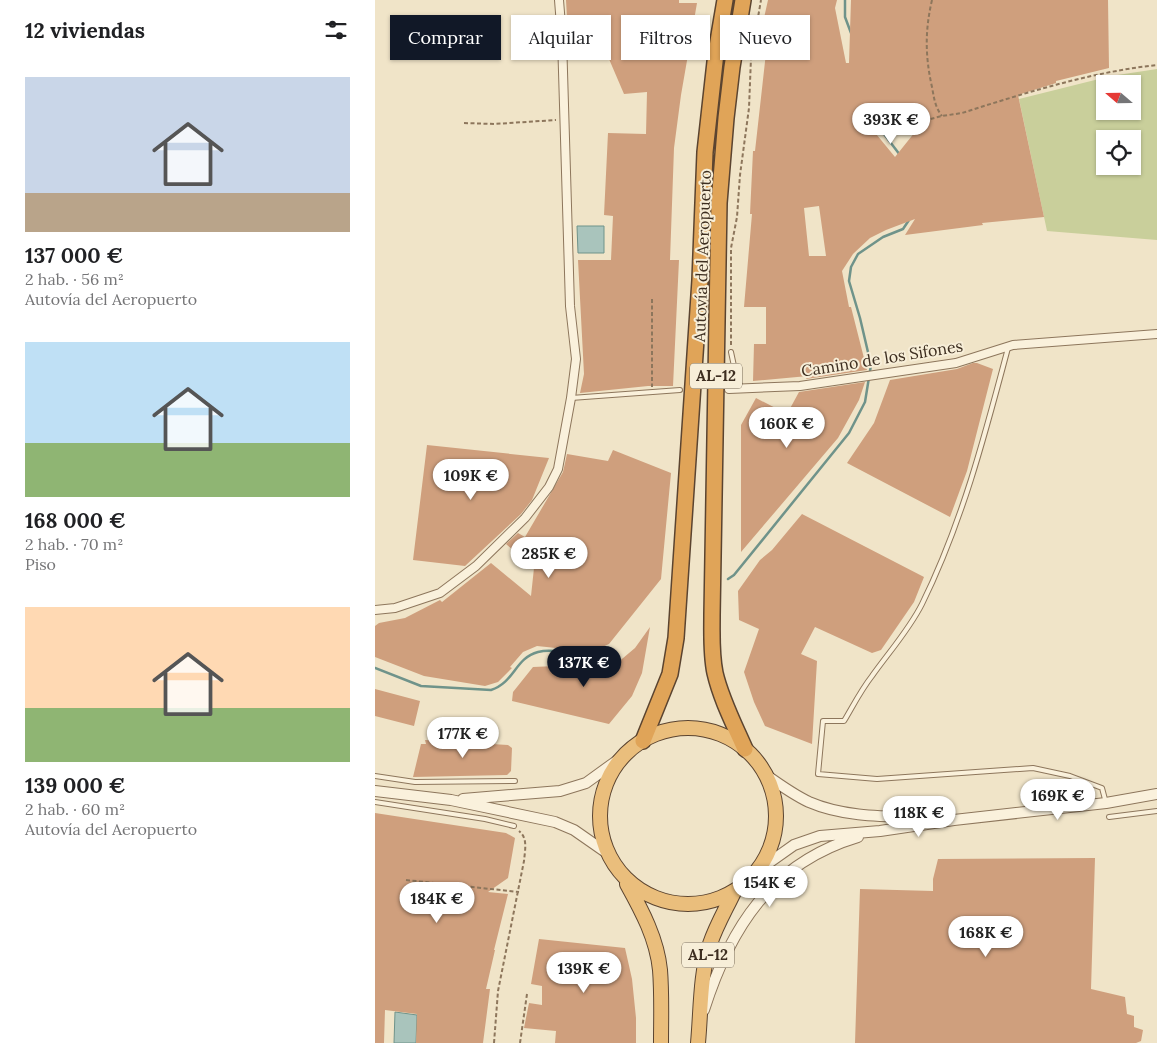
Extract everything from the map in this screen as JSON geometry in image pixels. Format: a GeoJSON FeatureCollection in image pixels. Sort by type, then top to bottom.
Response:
{"type":"FeatureCollection","features":[{"type":"Feature","properties":{"kind":"highway","name":"Autovía del Aeropuerto"},"geometry":{"type":"LineString","coordinates":[[643,742],[670,674],[677,638],[700,280],[705,152],[716,53],[725,0]]}},
{"type":"Feature","properties":{"kind":"highway","name":"Autovía del Aeropuerto"},"geometry":{"type":"LineString","coordinates":[[743,0],[726,118],[719,203],[711,615],[712,651],[715,672],[723,700],[745,748]]}},
{"type":"Feature","properties":{"kind":"highway","name":"AL-12"},"geometry":{"type":"LineString","coordinates":[[623,877],[642,892],[664,902],[688,905],[712,902],[734,892],[756,872],[767,855],[774,835],[776,815],[766,775],[745,748],[727,737],[708,730],[687,728],[666,731],[643,742],[623,757],[608,778],[601,802],[600,828],[607,852],[647,921],[655,946],[660,969],[661,1043]]}},
{"type":"Feature","properties":{"kind":"highway","name":"AL-12"},"geometry":{"type":"LineString","coordinates":[[698,1043],[705,966],[710,945],[716,927],[734,892]]}},
{"type":"Feature","properties":{"kind":"street"},"geometry":{"type":"LineString","coordinates":[[375,610],[395,608],[440,593],[476,566],[525,518],[549,487],[558,469],[576,359],[570,306],[562,38],[559,0]]}},
{"type":"Feature","properties":{"kind":"street","name":"Camino de los Sifones"},"geometry":{"type":"LineString","coordinates":[[729,389],[800,386],[956,363],[1013,345],[1157,334]]}},
{"type":"Feature","properties":{"kind":"street"},"geometry":{"type":"LineString","coordinates":[[451,800],[560,791],[586,782],[623,757]]}},
{"type":"Feature","properties":{"kind":"street"},"geometry":{"type":"LineString","coordinates":[[766,775],[794,794],[832,809],[857,814],[954,820]]}},
{"type":"Feature","properties":{"kind":"street"},"geometry":{"type":"LineString","coordinates":[[375,791],[451,800],[555,822],[574,830],[607,852]]}},
{"type":"Feature","properties":{"kind":"street"},"geometry":{"type":"LineString","coordinates":[[756,872],[794,846],[821,836],[880,831],[954,820],[1106,803],[1157,794]]}},
{"type":"Feature","properties":{"kind":"street"},"geometry":{"type":"LineString","coordinates":[[700,1023],[712,984],[726,950],[745,919],[767,892],[788,872],[809,858],[847,841],[880,831]]}},
{"type":"Feature","properties":{"kind":"lane"},"geometry":{"type":"LineString","coordinates":[[1007,348],[981,449],[959,518],[922,605],[900,639],[870,677],[845,722],[823,721],[817,774],[877,779],[1033,768],[1070,776],[1102,788],[1106,803]]}},
{"type":"Feature","properties":{"kind":"lane"},"geometry":{"type":"LineString","coordinates":[[731,352],[737,380],[742,388]]}},
{"type":"Feature","properties":{"kind":"lane"},"geometry":{"type":"LineString","coordinates":[[571,398],[680,390]]}},
{"type":"Feature","properties":{"kind":"lane"},"geometry":{"type":"LineString","coordinates":[[375,776],[415,782],[515,781]]}},
{"type":"Feature","properties":{"kind":"lane"},"geometry":{"type":"LineString","coordinates":[[375,802],[485,819],[514,826]]}},
{"type":"Feature","properties":{"kind":"lane"},"geometry":{"type":"LineString","coordinates":[[1109,817],[1157,811]]}},
{"type":"Feature","properties":{"kind":"path"},"geometry":{"type":"LineString","coordinates":[[731,352],[731,248],[737,217],[740,175],[749,108],[751,58],[761,0]]}},
{"type":"Feature","properties":{"kind":"path"},"geometry":{"type":"LineString","coordinates":[[932,0],[927,20],[927,66],[936,108],[942,116]]}},
{"type":"Feature","properties":{"kind":"path"},"geometry":{"type":"LineString","coordinates":[[899,127],[962,113],[1085,77],[1157,65]]}},
{"type":"Feature","properties":{"kind":"path"},"geometry":{"type":"LineString","coordinates":[[464,122],[494,124],[563,119]]}},
{"type":"Feature","properties":{"kind":"path"},"geometry":{"type":"LineString","coordinates":[[652,299],[652,392]]}},
{"type":"Feature","properties":{"kind":"path"},"geometry":{"type":"LineString","coordinates":[[494,1043],[498,992],[519,892],[526,844],[523,834],[514,826]]}},
{"type":"Feature","properties":{"kind":"path"},"geometry":{"type":"LineString","coordinates":[[406,880],[519,892]]}},
{"type":"Feature","properties":{"kind":"path"},"geometry":{"type":"LineString","coordinates":[[520,1043],[527,994]]}},
{"type":"Feature","properties":{"kind":"green space"},"geometry":{"type":"Polygon","coordinates":[[[1157,69],[1157,240],[1047,231],[1019,99],[1096,80],[1096,120],[1141,120],[1141,75],[1118,75],[1157,69]]]}},
{"type":"Feature","properties":{"kind":"water"},"geometry":{"type":"Polygon","coordinates":[[[577,226],[604,226],[604,253],[578,253],[577,226]]]}},
{"type":"Feature","properties":{"kind":"water"},"geometry":{"type":"Polygon","coordinates":[[[395,1012],[417,1015],[416,1043],[394,1043],[395,1012]]]}},
{"type":"Feature","properties":{"kind":"building"},"geometry":{"type":"Polygon","coordinates":[[[566,0],[679,0],[679,3],[697,3],[695,15],[621,15],[621,60],[687,60],[674,148],[670,260],[679,260],[673,386],[648,386],[580,393],[584,374],[578,260],[611,260],[613,216],[604,215],[608,133],[646,134],[647,92],[624,94],[609,60],[611,60],[611,15],[567,15],[566,0]]]}},
{"type":"Feature","properties":{"kind":"building"},"geometry":{"type":"Polygon","coordinates":[[[768,0],[837,0],[835,8],[846,63],[849,63],[851,0],[1108,0],[1109,68],[1056,81],[1056,83],[1018,95],[1044,217],[982,223],[983,225],[905,235],[915,219],[870,238],[853,254],[842,271],[849,307],[851,307],[867,370],[806,379],[808,376],[753,381],[754,344],[766,344],[766,307],[744,307],[752,214],[750,214],[753,151],[755,151],[765,60],[810,60],[810,15],[765,15],[768,0]],[[927,117],[872,129],[895,157],[927,117]],[[819,206],[804,208],[809,256],[826,256],[819,206]]]}},
{"type":"Feature","properties":{"kind":"building"},"geometry":{"type":"Polygon","coordinates":[[[973,363],[993,369],[967,471],[950,517],[847,463],[874,423],[890,380],[957,369],[973,363]]]}},
{"type":"Feature","properties":{"kind":"building"},"geometry":{"type":"Polygon","coordinates":[[[865,382],[859,400],[838,438],[741,552],[741,425],[756,398],[787,414],[799,392],[865,382]]]}},
{"type":"Feature","properties":{"kind":"building"},"geometry":{"type":"Polygon","coordinates":[[[427,445],[549,458],[532,500],[521,514],[465,566],[413,560],[427,445]]]}},
{"type":"Feature","properties":{"kind":"building"},"geometry":{"type":"Polygon","coordinates":[[[613,450],[671,473],[661,579],[609,644],[600,648],[597,646],[575,650],[537,646],[523,652],[510,667],[512,668],[498,682],[485,686],[424,676],[375,657],[375,626],[379,623],[405,618],[440,600],[442,602],[491,563],[531,596],[534,568],[506,544],[518,533],[525,537],[563,472],[567,454],[608,461],[613,450]]]}},
{"type":"Feature","properties":{"kind":"building"},"geometry":{"type":"Polygon","coordinates":[[[802,514],[924,577],[914,602],[881,650],[872,653],[815,627],[801,654],[817,661],[812,744],[765,726],[754,702],[744,672],[759,629],[739,620],[738,591],[760,560],[772,550],[802,514]]]}},
{"type":"Feature","properties":{"kind":"building"},"geometry":{"type":"Polygon","coordinates":[[[650,627],[642,673],[632,696],[609,724],[512,701],[513,692],[533,667],[556,666],[566,670],[610,669],[635,648],[650,627]]]}},
{"type":"Feature","properties":{"kind":"building"},"geometry":{"type":"Polygon","coordinates":[[[375,689],[420,701],[414,726],[375,716],[375,689]]]}},
{"type":"Feature","properties":{"kind":"building"},"geometry":{"type":"Polygon","coordinates":[[[425,740],[508,745],[512,748],[511,771],[507,775],[413,777],[421,744],[426,744],[425,740]]]}},
{"type":"Feature","properties":{"kind":"building"},"geometry":{"type":"Polygon","coordinates":[[[375,813],[506,833],[515,838],[508,878],[488,892],[508,894],[486,989],[490,989],[483,1043],[416,1043],[417,1014],[385,1010],[384,1043],[375,1043],[375,813]]]}},
{"type":"Feature","properties":{"kind":"building"},"geometry":{"type":"Polygon","coordinates":[[[1095,858],[1091,989],[1125,997],[1127,1014],[1134,1016],[1134,1027],[1143,1030],[1141,1041],[1136,1043],[855,1043],[860,889],[933,891],[933,879],[938,859],[1095,858]]]}},
{"type":"Feature","properties":{"kind":"building"},"geometry":{"type":"Polygon","coordinates":[[[539,939],[625,948],[632,979],[636,1018],[636,1043],[555,1043],[556,1031],[524,1028],[529,1003],[542,1005],[542,986],[531,984],[539,939]]]}},
{"type":"Feature","properties":{"kind":"waterway"},"geometry":{"type":"LineString","coordinates":[[845,0],[845,17],[851,33]]}},
{"type":"Feature","properties":{"kind":"waterway"},"geometry":{"type":"LineString","coordinates":[[878,126],[900,155]]}},
{"type":"Feature","properties":{"kind":"waterway"},"geometry":{"type":"LineString","coordinates":[[728,579],[734,575],[849,433],[865,402],[871,365],[849,281],[851,267],[858,254],[883,237],[903,229],[909,220]]}},
{"type":"Feature","properties":{"kind":"waterway"},"geometry":{"type":"LineString","coordinates":[[375,668],[421,686],[491,690],[505,682],[524,659],[538,652],[552,651],[581,656],[596,656],[610,651]]}}]}
